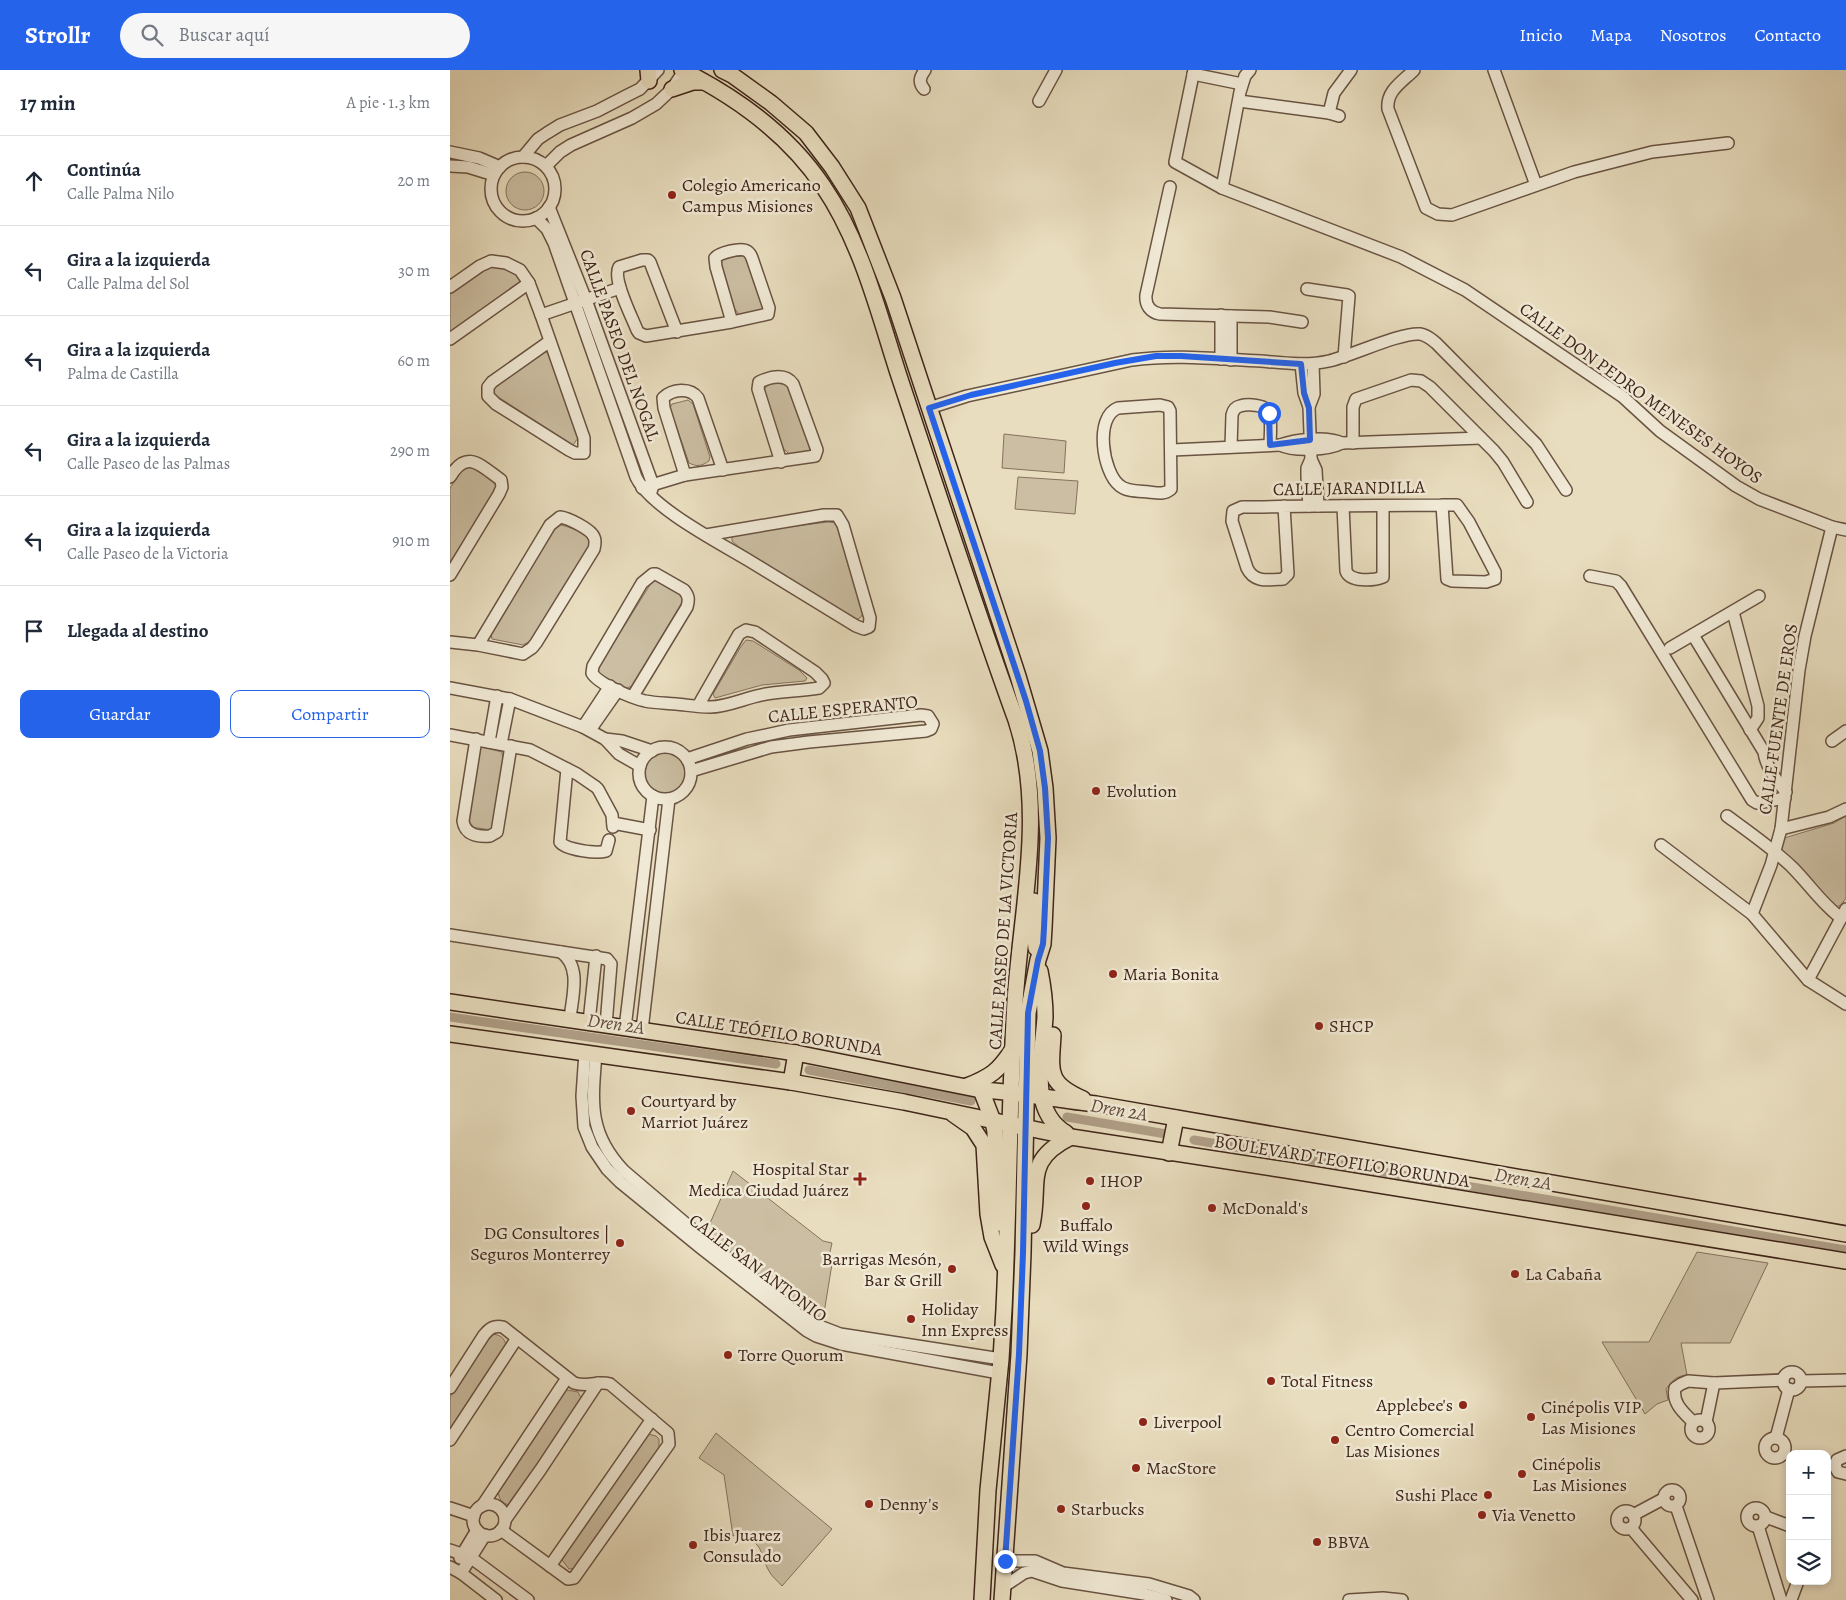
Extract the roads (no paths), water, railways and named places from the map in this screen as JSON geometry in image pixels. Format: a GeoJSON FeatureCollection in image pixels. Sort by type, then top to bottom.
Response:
{"type":"FeatureCollection","features":[{"type":"Feature","properties":{"kind":"main road","name":"CALLE PASEO DE LA VICTORIA"},"geometry":{"type":"LineString","coordinates":[[684,70],[758,115],[806,163],[836,206],[866,277],[1016,720],[1025,753],[1030,790],[1031,846],[1015,997],[1006,1273],[1000,1366],[988,1490],[982,1600]]}},
{"type":"Feature","properties":{"kind":"main road","name":"CALLE PASEO DE LA VICTORIA"},"geometry":{"type":"LineString","coordinates":[[727,72],[771,103],[806,133],[832,167],[858,208],[893,298],[1018,676],[1040,751],[1045,788],[1048,838],[1043,944],[1028,1013],[1034,1096],[1026,1127],[1019,1354],[1003,1594]]}},
{"type":"Feature","properties":{"kind":"main road"},"geometry":{"type":"LineString","coordinates":[[672,89],[682,84],[705,82]]}},
{"type":"Feature","properties":{"kind":"main road"},"geometry":{"type":"LineString","coordinates":[[866,277],[876,278],[893,298]]}},
{"type":"Feature","properties":{"kind":"main road"},"geometry":{"type":"LineString","coordinates":[[991,648],[996,650],[1008,674],[1018,676]]}},
{"type":"Feature","properties":{"kind":"main road"},"geometry":{"type":"LineString","coordinates":[[1031,846],[1035,874],[1034,930],[1038,960]]}},
{"type":"Feature","properties":{"kind":"main road"},"geometry":{"type":"LineString","coordinates":[[1043,944],[1055,1007],[1053,1075],[1063,1089],[1096,1104]]}},
{"type":"Feature","properties":{"kind":"main road","name":"CALLE TEÓFILO BORUNDA"},"geometry":{"type":"LineString","coordinates":[[450,1002],[796,1053],[974,1088],[1012,1092]]}},
{"type":"Feature","properties":{"kind":"main road"},"geometry":{"type":"LineString","coordinates":[[450,1034],[791,1082],[904,1102],[1010,1124]]}},
{"type":"Feature","properties":{"kind":"main road"},"geometry":{"type":"LineString","coordinates":[[1012,1048],[1002,1066],[974,1088],[993,1121],[995,1132],[999,1223],[1007,1239],[1012,1257],[1011,1340],[1019,1354]]}},
{"type":"Feature","properties":{"kind":"main road"},"geometry":{"type":"LineString","coordinates":[[791,1082],[796,1053]]}},
{"type":"Feature","properties":{"kind":"main road","name":"BOULEVARD TEOFILO BORUNDA"},"geometry":{"type":"LineString","coordinates":[[1012,1092],[1096,1104],[1846,1234]]}},
{"type":"Feature","properties":{"kind":"main road"},"geometry":{"type":"LineString","coordinates":[[1034,1096],[1046,1110],[1056,1128],[1071,1136]]}},
{"type":"Feature","properties":{"kind":"main road"},"geometry":{"type":"LineString","coordinates":[[950,1112],[973,1128],[984,1145],[989,1220],[992,1237],[1006,1273]]}},
{"type":"Feature","properties":{"kind":"main road"},"geometry":{"type":"LineString","coordinates":[[1169,1153],[1176,1118]]}},
{"type":"Feature","properties":{"kind":"main road","name":"BOULEVARD TEOFILO BORUNDA"},"geometry":{"type":"LineString","coordinates":[[1010,1124],[1169,1153],[1295,1171],[1846,1262]]}},
{"type":"Feature","properties":{"kind":"main road"},"geometry":{"type":"LineString","coordinates":[[1023,1253],[1032,1224],[1039,1164],[1044,1154],[1071,1136]]}},
{"type":"Feature","properties":{"kind":"main road"},"geometry":{"type":"LineString","coordinates":[[1000,1366],[1005,1363],[1008,1369],[1006,1408],[1008,1423],[1013,1437]]}},
{"type":"Feature","properties":{"kind":"street"},"geometry":{"type":"LineString","coordinates":[[546,166],[560,152],[571,145],[645,111],[664,98],[684,70]]}},
{"type":"Feature","properties":{"kind":"street"},"geometry":{"type":"LineString","coordinates":[[924,89],[920,84],[920,80],[925,70]]}},
{"type":"Feature","properties":{"kind":"street"},"geometry":{"type":"LineString","coordinates":[[1039,101],[1056,70]]}},
{"type":"Feature","properties":{"kind":"street"},"geometry":{"type":"LineString","coordinates":[[1222,188],[1242,84],[1250,70]]}},
{"type":"Feature","properties":{"kind":"street"},"geometry":{"type":"LineString","coordinates":[[1239,100],[1334,114],[1334,93],[1351,70]]}},
{"type":"Feature","properties":{"kind":"street"},"geometry":{"type":"LineString","coordinates":[[1414,70],[1392,91],[1387,100],[1388,109],[1426,208],[1438,214],[1452,215],[1574,172],[1652,152],[1728,142]]}},
{"type":"Feature","properties":{"kind":"street"},"geometry":{"type":"LineString","coordinates":[[1494,70],[1536,184]]}},
{"type":"Feature","properties":{"kind":"street"},"geometry":{"type":"LineString","coordinates":[[1194,72],[1242,84]]}},
{"type":"Feature","properties":{"kind":"street","name":"CALLE DON PEDRO MENESES HOYOS"},"geometry":{"type":"LineString","coordinates":[[1194,72],[1175,162],[1222,188],[1402,257],[1465,290],[1623,397],[1660,431],[1736,486],[1759,499],[1832,527],[1846,530]]}},
{"type":"Feature","properties":{"kind":"street"},"geometry":{"type":"LineString","coordinates":[[523,157],[546,133],[560,125],[597,111],[640,88],[652,74]]}},
{"type":"Feature","properties":{"kind":"street"},"geometry":{"type":"LineString","coordinates":[[450,152],[479,158],[497,171]]}},
{"type":"Feature","properties":{"kind":"street"},"geometry":{"type":"LineString","coordinates":[[523,157],[534,158],[546,166],[555,184],[555,196],[550,207],[536,218],[527,221],[508,217],[500,211],[494,203],[491,194],[491,184],[497,171],[515,158],[523,157]]}},
{"type":"Feature","properties":{"kind":"street"},"geometry":{"type":"LineString","coordinates":[[450,166],[497,171]]}},
{"type":"Feature","properties":{"kind":"street"},"geometry":{"type":"LineString","coordinates":[[1170,188],[1146,295],[1147,304],[1152,311],[1160,314],[1269,317],[1302,322]]}},
{"type":"Feature","properties":{"kind":"street","name":"CALLE PASEO DEL NOGAL"},"geometry":{"type":"LineString","coordinates":[[550,207],[636,477],[666,509],[706,535],[856,626],[866,628],[870,625],[870,618],[843,525],[837,515],[824,515],[706,535]]}},
{"type":"Feature","properties":{"kind":"street","name":"CALLE PASEO DEL NOGAL"},"geometry":{"type":"LineString","coordinates":[[536,218],[547,229],[552,238],[580,302]]}},
{"type":"Feature","properties":{"kind":"street"},"geometry":{"type":"LineString","coordinates":[[676,332],[654,269],[648,260],[619,267],[617,273],[620,288],[637,330],[646,336],[676,332],[732,322],[768,314],[769,308],[750,254],[743,250],[720,254],[715,258],[732,322]]}},
{"type":"Feature","properties":{"kind":"street"},"geometry":{"type":"LineString","coordinates":[[450,287],[480,266],[491,261],[506,263],[520,270],[529,283],[550,340],[584,438],[584,453],[575,453],[569,450],[496,404],[488,396],[488,387],[492,382],[550,340]]}},
{"type":"Feature","properties":{"kind":"street"},"geometry":{"type":"LineString","coordinates":[[450,339],[529,283]]}},
{"type":"Feature","properties":{"kind":"street"},"geometry":{"type":"LineString","coordinates":[[541,315],[620,288]]}},
{"type":"Feature","properties":{"kind":"street"},"geometry":{"type":"LineString","coordinates":[[1307,289],[1349,296],[1344,357]]}},
{"type":"Feature","properties":{"kind":"street"},"geometry":{"type":"LineString","coordinates":[[1226,315],[1226,360]]}},
{"type":"Feature","properties":{"kind":"street"},"geometry":{"type":"LineString","coordinates":[[929,408],[971,395],[1156,356],[1307,364],[1344,357],[1416,334],[1427,336],[1436,343],[1536,444],[1566,490]]}},
{"type":"Feature","properties":{"kind":"street"},"geometry":{"type":"LineString","coordinates":[[1307,364],[1304,393],[1309,408],[1310,449],[1307,473],[1313,506]]}},
{"type":"Feature","properties":{"kind":"street"},"geometry":{"type":"LineString","coordinates":[[648,490],[685,475],[812,458],[816,455],[817,450],[793,384],[790,379],[781,376],[762,380],[759,382],[758,389],[781,462]]}},
{"type":"Feature","properties":{"kind":"street"},"geometry":{"type":"LineString","coordinates":[[1348,443],[1353,407],[1356,399],[1360,396],[1411,380],[1421,381],[1430,386],[1503,462],[1527,502]]}},
{"type":"Feature","properties":{"kind":"street"},"geometry":{"type":"LineString","coordinates":[[685,475],[662,398],[669,393],[687,390],[692,391],[698,398],[723,470]]}},
{"type":"Feature","properties":{"kind":"street"},"geometry":{"type":"LineString","coordinates":[[1160,405],[1168,407],[1170,411],[1172,450],[1172,485],[1168,491],[1159,493],[1119,486],[1113,478],[1107,463],[1103,437],[1107,418],[1113,410],[1118,408],[1160,405]]}},
{"type":"Feature","properties":{"kind":"street"},"geometry":{"type":"LineString","coordinates":[[1231,447],[1232,415],[1234,410],[1240,405],[1263,406],[1268,410],[1275,445]]}},
{"type":"Feature","properties":{"kind":"street"},"geometry":{"type":"LineString","coordinates":[[1172,450],[1275,445],[1291,442],[1310,449],[1333,447],[1348,443],[1481,438]]}},
{"type":"Feature","properties":{"kind":"street"},"geometry":{"type":"LineString","coordinates":[[450,476],[463,462],[473,461],[501,480],[502,484],[500,494],[450,575]]}},
{"type":"Feature","properties":{"kind":"street","name":"CALLE JARANDILLA"},"geometry":{"type":"LineString","coordinates":[[1284,506],[1288,574],[1283,579],[1260,580],[1250,575],[1232,521],[1233,511],[1242,507],[1284,506],[1383,506],[1442,505],[1457,505],[1469,522],[1495,572],[1494,579],[1491,581],[1452,581],[1447,579],[1442,505]]}},
{"type":"Feature","properties":{"kind":"street"},"geometry":{"type":"LineString","coordinates":[[1343,506],[1346,571],[1348,576],[1352,578],[1378,579],[1383,577],[1383,506]]}},
{"type":"Feature","properties":{"kind":"street"},"geometry":{"type":"LineString","coordinates":[[450,642],[478,645],[523,654],[532,648],[594,549],[595,543],[591,532],[560,517],[550,525],[478,645]]}},
{"type":"Feature","properties":{"kind":"street","name":"CALLE FUENTE DE EROS"},"geometry":{"type":"LineString","coordinates":[[1752,914],[1781,829],[1799,670],[1805,636],[1832,527]]}},
{"type":"Feature","properties":{"kind":"street"},"geometry":{"type":"LineString","coordinates":[[633,696],[687,607],[688,598],[684,590],[656,574],[649,575],[642,583],[592,670],[596,678],[614,688],[647,702],[698,706],[716,706],[767,694],[819,688],[824,683],[815,672],[755,632],[746,630],[739,634],[698,706]]}},
{"type":"Feature","properties":{"kind":"street"},"geometry":{"type":"LineString","coordinates":[[1590,576],[1616,581],[1621,586],[1752,800],[1757,803],[1786,795],[1768,766],[1764,752],[1692,635]]}},
{"type":"Feature","properties":{"kind":"street"},"geometry":{"type":"LineString","coordinates":[[1670,648],[1759,596]]}},
{"type":"Feature","properties":{"kind":"street"},"geometry":{"type":"LineString","coordinates":[[1733,612],[1758,706],[1758,718],[1750,730]]}},
{"type":"Feature","properties":{"kind":"street"},"geometry":{"type":"LineString","coordinates":[[450,688],[510,699],[587,728],[605,739],[619,754],[640,766]]}},
{"type":"Feature","properties":{"kind":"street"},"geometry":{"type":"LineString","coordinates":[[587,728],[614,688]]}},
{"type":"Feature","properties":{"kind":"street"},"geometry":{"type":"LineString","coordinates":[[489,742],[497,696]]}},
{"type":"Feature","properties":{"kind":"street"},"geometry":{"type":"LineString","coordinates":[[476,739],[463,821],[465,829],[471,834],[490,836],[497,832],[510,699]]}},
{"type":"Feature","properties":{"kind":"street","name":"CALLE ESPERANTO"},"geometry":{"type":"LineString","coordinates":[[687,759],[768,734],[816,726],[925,716],[931,718],[933,724],[931,729],[926,731],[771,747],[691,771]]}},
{"type":"Feature","properties":{"kind":"street"},"geometry":{"type":"LineString","coordinates":[[886,719],[889,735]]}},
{"type":"Feature","properties":{"kind":"street"},"geometry":{"type":"LineString","coordinates":[[1832,741],[1846,731]]}},
{"type":"Feature","properties":{"kind":"street"},"geometry":{"type":"LineString","coordinates":[[450,735],[530,750],[577,774],[597,788],[610,810],[613,825],[650,830]]}},
{"type":"Feature","properties":{"kind":"street"},"geometry":{"type":"LineString","coordinates":[[605,739],[622,741],[652,751]]}},
{"type":"Feature","properties":{"kind":"street"},"geometry":{"type":"LineString","coordinates":[[661,747],[671,748],[680,752],[687,759],[691,771],[690,780],[685,789],[678,795],[661,799],[653,796],[643,787],[640,780],[640,766],[644,757],[652,751],[661,747]]}},
{"type":"Feature","properties":{"kind":"street"},"geometry":{"type":"LineString","coordinates":[[1764,752],[1770,755],[1787,778]]}},
{"type":"Feature","properties":{"kind":"street"},"geometry":{"type":"LineString","coordinates":[[567,769],[560,842],[566,848],[599,853],[606,851],[609,840]]}},
{"type":"Feature","properties":{"kind":"street"},"geometry":{"type":"LineString","coordinates":[[625,1028],[653,796]]}},
{"type":"Feature","properties":{"kind":"street"},"geometry":{"type":"LineString","coordinates":[[642,1030],[669,798]]}},
{"type":"Feature","properties":{"kind":"street"},"geometry":{"type":"LineString","coordinates":[[1781,829],[1829,817],[1846,809]]}},
{"type":"Feature","properties":{"kind":"street"},"geometry":{"type":"LineString","coordinates":[[1727,816],[1774,850],[1842,921],[1808,980]]}},
{"type":"Feature","properties":{"kind":"street"},"geometry":{"type":"LineString","coordinates":[[1661,845],[1752,914],[1808,980],[1846,1004]]}},
{"type":"Feature","properties":{"kind":"street"},"geometry":{"type":"LineString","coordinates":[[450,935],[607,959],[611,964],[606,1025]]}},
{"type":"Feature","properties":{"kind":"street"},"geometry":{"type":"LineString","coordinates":[[561,952],[571,961],[574,973],[570,1020]]}},
{"type":"Feature","properties":{"kind":"street"},"geometry":{"type":"LineString","coordinates":[[590,1022],[596,956]]}},
{"type":"Feature","properties":{"kind":"street","name":"CALLE SAN ANTONIO"},"geometry":{"type":"LineString","coordinates":[[591,1053],[582,1096],[584,1127],[592,1146],[607,1169],[620,1182],[692,1241],[807,1331],[841,1344],[1000,1366]]}},
{"type":"Feature","properties":{"kind":"street"},"geometry":{"type":"LineString","coordinates":[[450,1388],[489,1329],[498,1326],[504,1328],[567,1378],[581,1385],[588,1386],[598,1383],[610,1384],[668,1432],[669,1444],[577,1576],[568,1579],[550,1566],[503,1525],[502,1511],[495,1506],[482,1506]]}},
{"type":"Feature","properties":{"kind":"street"},"geometry":{"type":"LineString","coordinates":[[450,1440],[517,1338]]}},
{"type":"Feature","properties":{"kind":"street"},"geometry":{"type":"LineString","coordinates":[[1693,1422],[1676,1402],[1675,1388],[1681,1384],[1688,1382],[1786,1385],[1797,1388],[1801,1381],[1799,1375],[1792,1371],[1786,1374],[1786,1385],[1776,1438]]}},
{"type":"Feature","properties":{"kind":"street"},"geometry":{"type":"LineString","coordinates":[[567,1378],[474,1516],[474,1523],[481,1533],[494,1535],[503,1525],[598,1383]]}},
{"type":"Feature","properties":{"kind":"street"},"geometry":{"type":"LineString","coordinates":[[1801,1381],[1846,1380]]}},
{"type":"Feature","properties":{"kind":"street"},"geometry":{"type":"LineString","coordinates":[[1693,1422],[1691,1432],[1699,1438],[1705,1436],[1709,1431],[1706,1422],[1714,1383]]}},
{"type":"Feature","properties":{"kind":"street"},"geometry":{"type":"LineString","coordinates":[[550,1566],[652,1419]]}},
{"type":"Feature","properties":{"kind":"street"},"geometry":{"type":"LineString","coordinates":[[1693,1422],[1699,1419],[1706,1422]]}},
{"type":"Feature","properties":{"kind":"street"},"geometry":{"type":"LineString","coordinates":[[1846,1456],[1837,1460],[1835,1466],[1838,1472],[1846,1474]]}},
{"type":"Feature","properties":{"kind":"street"},"geometry":{"type":"LineString","coordinates":[[1692,1600],[1631,1528],[1634,1523],[1633,1514],[1663,1499],[1668,1490],[1676,1491],[1680,1494],[1680,1500],[1676,1506],[1708,1600]]}},
{"type":"Feature","properties":{"kind":"street"},"geometry":{"type":"LineString","coordinates":[[450,1508],[474,1516]]}},
{"type":"Feature","properties":{"kind":"street"},"geometry":{"type":"LineString","coordinates":[[1781,1600],[1762,1521],[1786,1525]]}},
{"type":"Feature","properties":{"kind":"street"},"geometry":{"type":"LineString","coordinates":[[481,1533],[467,1555],[455,1569],[496,1600]]}},
{"type":"Feature","properties":{"kind":"street"},"geometry":{"type":"LineString","coordinates":[[450,1550],[467,1555],[528,1600]]}},
{"type":"Feature","properties":{"kind":"street"},"geometry":{"type":"LineString","coordinates":[[1005,1561],[1035,1561],[1068,1574],[1149,1584],[1189,1596],[1194,1600]]}},
{"type":"Feature","properties":{"kind":"street"},"geometry":{"type":"LineString","coordinates":[[1003,1594],[1024,1574],[1032,1571],[1062,1581],[1144,1594],[1166,1600]]}},
{"type":"Feature","properties":{"kind":"street"},"geometry":{"type":"LineString","coordinates":[[1791,1600],[1797,1585]]}},
{"type":"Feature","properties":{"kind":"street"},"geometry":{"type":"LineString","coordinates":[[1349,1600],[1383,1598],[1402,1600]]}},
{"type":"Feature","properties":{"kind":"waterway","name":"Dren 2A"},"geometry":{"type":"LineString","coordinates":[[450,1017],[776,1064]]}},
{"type":"Feature","properties":{"kind":"waterway","name":"Dren 2A"},"geometry":{"type":"LineString","coordinates":[[809,1070],[971,1101]]}},
{"type":"Feature","properties":{"kind":"waterway","name":"Dren 2A"},"geometry":{"type":"LineString","coordinates":[[1067,1117],[1166,1134]]}},
{"type":"Feature","properties":{"kind":"waterway","name":"Dren 2A"},"geometry":{"type":"LineString","coordinates":[[1194,1140],[1846,1250]]}},
{"type":"Feature","properties":{"kind":"place","name":"Colegio Americano Campus Misiones"},"geometry":{"type":"Point","coordinates":[672,195]}},
{"type":"Feature","properties":{"kind":"place","name":"Evolution"},"geometry":{"type":"Point","coordinates":[1096,791]}},
{"type":"Feature","properties":{"kind":"place","name":"Maria Bonita"},"geometry":{"type":"Point","coordinates":[1113,974]}},
{"type":"Feature","properties":{"kind":"place","name":"SHCP"},"geometry":{"type":"Point","coordinates":[1319,1026]}},
{"type":"Feature","properties":{"kind":"place","name":"Courtyard by Marriot Juárez"},"geometry":{"type":"Point","coordinates":[631,1111]}},
{"type":"Feature","properties":{"kind":"place","name":"Hospital Star Medica Ciudad Juárez"},"geometry":{"type":"Point","coordinates":[860,1179]}},
{"type":"Feature","properties":{"kind":"place","name":"IHOP"},"geometry":{"type":"Point","coordinates":[1090,1181]}},
{"type":"Feature","properties":{"kind":"place","name":"Buffalo Wild Wings"},"geometry":{"type":"Point","coordinates":[1086,1206]}},
{"type":"Feature","properties":{"kind":"place","name":"McDonald's"},"geometry":{"type":"Point","coordinates":[1212,1208]}},
{"type":"Feature","properties":{"kind":"place","name":"DG Consultores | Seguros Monterrey"},"geometry":{"type":"Point","coordinates":[620,1243]}},
{"type":"Feature","properties":{"kind":"place","name":"Barrigas Mesón, Bar & Grill"},"geometry":{"type":"Point","coordinates":[952,1269]}},
{"type":"Feature","properties":{"kind":"place","name":"La Cabaña"},"geometry":{"type":"Point","coordinates":[1515,1274]}},
{"type":"Feature","properties":{"kind":"place","name":"Holiday Inn Express"},"geometry":{"type":"Point","coordinates":[911,1319]}},
{"type":"Feature","properties":{"kind":"place","name":"Torre Quorum"},"geometry":{"type":"Point","coordinates":[728,1355]}},
{"type":"Feature","properties":{"kind":"place","name":"Total Fitness"},"geometry":{"type":"Point","coordinates":[1271,1381]}},
{"type":"Feature","properties":{"kind":"place","name":"Applebee's"},"geometry":{"type":"Point","coordinates":[1463,1405]}},
{"type":"Feature","properties":{"kind":"place","name":"Cinépolis VIP Las Misiones"},"geometry":{"type":"Point","coordinates":[1531,1417]}},
{"type":"Feature","properties":{"kind":"place","name":"Liverpool"},"geometry":{"type":"Point","coordinates":[1143,1422]}},
{"type":"Feature","properties":{"kind":"place","name":"Centro Comercial Las Misiones"},"geometry":{"type":"Point","coordinates":[1335,1440]}},
{"type":"Feature","properties":{"kind":"place","name":"MacStore"},"geometry":{"type":"Point","coordinates":[1136,1468]}},
{"type":"Feature","properties":{"kind":"place","name":"Cinépolis Las Misiones"},"geometry":{"type":"Point","coordinates":[1522,1474]}},
{"type":"Feature","properties":{"kind":"place","name":"Sushi Place"},"geometry":{"type":"Point","coordinates":[1488,1495]}},
{"type":"Feature","properties":{"kind":"place","name":"Denny's"},"geometry":{"type":"Point","coordinates":[869,1504]}},
{"type":"Feature","properties":{"kind":"place","name":"Starbucks"},"geometry":{"type":"Point","coordinates":[1061,1509]}},
{"type":"Feature","properties":{"kind":"place","name":"Via Venetto"},"geometry":{"type":"Point","coordinates":[1482,1515]}},
{"type":"Feature","properties":{"kind":"place","name":"BBVA"},"geometry":{"type":"Point","coordinates":[1317,1542]}},
{"type":"Feature","properties":{"kind":"place","name":"Ibis Juarez Consulado"},"geometry":{"type":"Point","coordinates":[693,1545]}}]}
